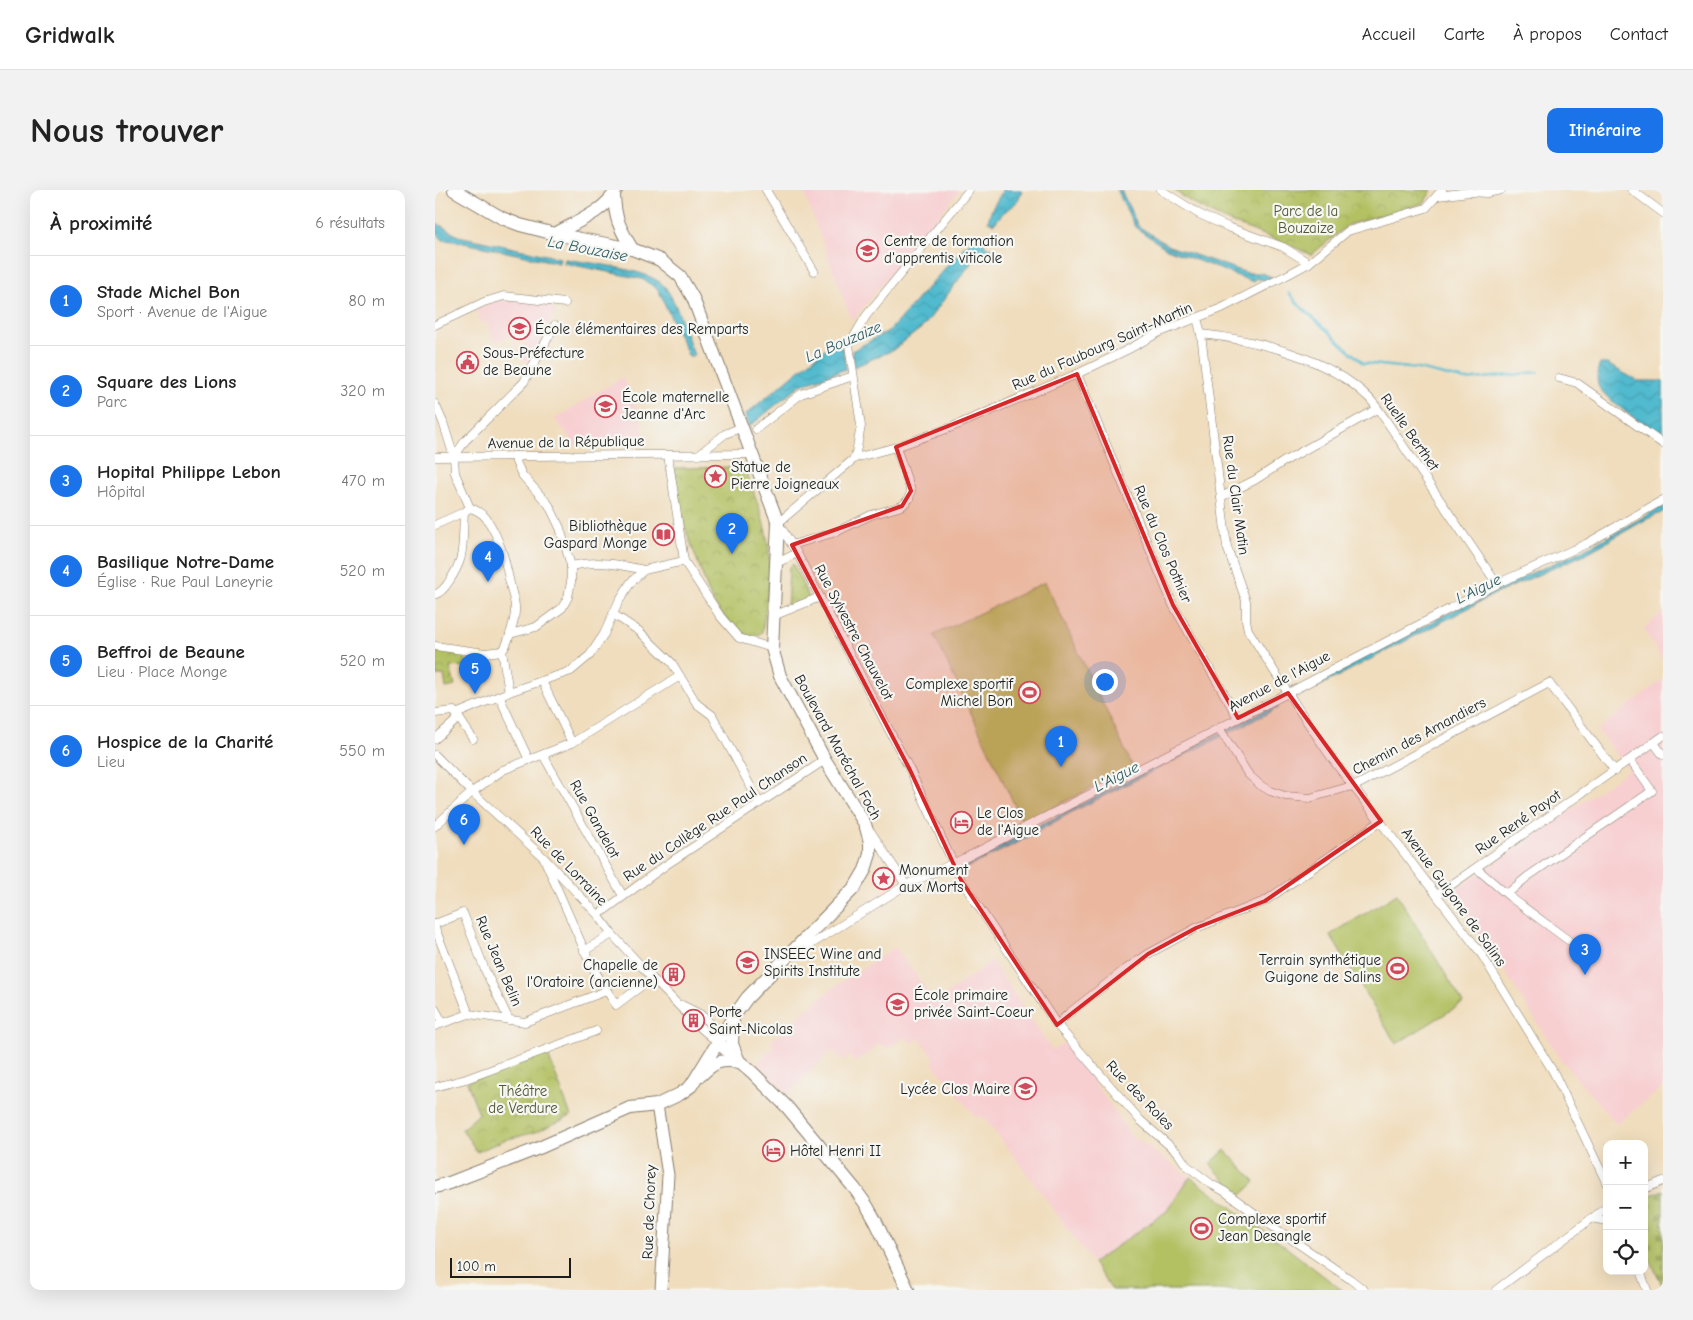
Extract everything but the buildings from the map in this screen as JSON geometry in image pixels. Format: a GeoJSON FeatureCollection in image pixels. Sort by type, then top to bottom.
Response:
{"type":"FeatureCollection","features":[{"type":"Feature","properties":{"kind":"main road","name":"Boulevard Maréchal Foch"},"geometry":{"type":"LineString","coordinates":[[454,190],[502,218],[529,228],[646,253],[669,266],[680,276],[688,288],[704,325],[778,523],[772,648],[780,676],[825,760],[865,824],[870,842],[870,854],[865,870],[855,887],[747,998],[691,1086]]}},
{"type":"Feature","properties":{"kind":"main road"},"geometry":{"type":"LineString","coordinates":[[555,234],[595,212],[615,193]]}},
{"type":"Feature","properties":{"kind":"main road"},"geometry":{"type":"LineString","coordinates":[[615,193],[615,212],[618,224],[632,249]]}},
{"type":"Feature","properties":{"kind":"main road"},"geometry":{"type":"LineString","coordinates":[[734,1016],[732,1044],[739,1062]]}},
{"type":"Feature","properties":{"kind":"main road"},"geometry":{"type":"LineString","coordinates":[[720,1038],[732,1044]]}},
{"type":"Feature","properties":{"kind":"main road"},"geometry":{"type":"LineString","coordinates":[[720,1038],[739,1062],[787,1107],[855,1189],[876,1222],[908,1290]]}},
{"type":"Feature","properties":{"kind":"main road"},"geometry":{"type":"LineString","coordinates":[[435,1186],[449,1183],[539,1148],[630,1108],[657,1105],[680,1094],[709,1068],[720,1061],[739,1062]]}},
{"type":"Feature","properties":{"kind":"street"},"geometry":{"type":"LineString","coordinates":[[767,190],[814,272]]}},
{"type":"Feature","properties":{"kind":"street"},"geometry":{"type":"LineString","coordinates":[[855,458],[861,426],[849,345],[866,316],[969,190]]}},
{"type":"Feature","properties":{"kind":"street"},"geometry":{"type":"LineString","coordinates":[[1161,190],[1199,214],[1283,247],[1309,263]]}},
{"type":"Feature","properties":{"kind":"street"},"geometry":{"type":"LineString","coordinates":[[1440,193],[1487,193],[1501,190]]}},
{"type":"Feature","properties":{"kind":"street"},"geometry":{"type":"LineString","coordinates":[[1633,190],[1663,213]]}},
{"type":"Feature","properties":{"kind":"street","name":"Rue du Faubourg Saint-Martin"},"geometry":{"type":"LineString","coordinates":[[778,523],[855,458],[952,427],[1077,374],[1158,333],[1197,318],[1272,283],[1309,263],[1348,231],[1426,208],[1440,193]]}},
{"type":"Feature","properties":{"kind":"street"},"geometry":{"type":"LineString","coordinates":[[435,325],[484,302],[504,296],[565,302]]}},
{"type":"Feature","properties":{"kind":"street","name":"Rue du Clair Matin"},"geometry":{"type":"LineString","coordinates":[[1197,318],[1201,334],[1227,547],[1246,601],[1248,630],[1291,697]]}},
{"type":"Feature","properties":{"kind":"street"},"geometry":{"type":"LineString","coordinates":[[454,456],[465,441],[524,382],[555,325]]}},
{"type":"Feature","properties":{"kind":"street","name":"Ruelle Berthet"},"geometry":{"type":"LineString","coordinates":[[1201,334],[1278,349],[1306,358],[1338,375],[1369,398],[1497,584]]}},
{"type":"Feature","properties":{"kind":"street","name":"Rue du Clos Pothier"},"geometry":{"type":"LineString","coordinates":[[1077,374],[1173,605],[1238,718]]}},
{"type":"Feature","properties":{"kind":"street"},"geometry":{"type":"LineString","coordinates":[[756,429],[801,394],[853,376]]}},
{"type":"Feature","properties":{"kind":"street"},"geometry":{"type":"LineString","coordinates":[[1559,378],[1577,383],[1663,444]]}},
{"type":"Feature","properties":{"kind":"street"},"geometry":{"type":"LineString","coordinates":[[435,404],[454,456],[455,473],[467,510],[460,560],[445,588],[441,593],[435,594]]}},
{"type":"Feature","properties":{"kind":"street"},"geometry":{"type":"LineString","coordinates":[[1221,496],[1255,480],[1377,409]]}},
{"type":"Feature","properties":{"kind":"street"},"geometry":{"type":"LineString","coordinates":[[698,455],[725,434],[741,428]]}},
{"type":"Feature","properties":{"kind":"street"},"geometry":{"type":"LineString","coordinates":[[792,545],[836,532],[871,515],[902,506],[909,499],[911,491],[896,446]]}},
{"type":"Feature","properties":{"kind":"street"},"geometry":{"type":"LineString","coordinates":[[668,454],[685,561],[720,616],[739,638],[772,648]]}},
{"type":"Feature","properties":{"kind":"street","name":"Avenue de la République"},"geometry":{"type":"LineString","coordinates":[[435,457],[752,454]]}},
{"type":"Feature","properties":{"kind":"street"},"geometry":{"type":"LineString","coordinates":[[510,634],[537,627],[562,608],[568,596],[571,582],[571,566],[560,528],[549,505],[522,475],[515,456]]}},
{"type":"Feature","properties":{"kind":"street","name":"Avenue de l'Aigue"},"geometry":{"type":"LineString","coordinates":[[794,949],[805,948],[906,885],[1221,732],[1238,718],[1291,697],[1497,584],[1586,544],[1663,500]]}},
{"type":"Feature","properties":{"kind":"street"},"geometry":{"type":"LineString","coordinates":[[435,525],[467,510],[478,511],[486,517],[504,555],[516,608],[505,649],[501,651],[485,653],[435,646]]}},
{"type":"Feature","properties":{"kind":"street","name":"Rue Sylvestre Chauvelot"},"geometry":{"type":"LineString","coordinates":[[778,523],[797,552],[910,770],[953,863]]}},
{"type":"Feature","properties":{"kind":"street"},"geometry":{"type":"LineString","coordinates":[[777,563],[797,552]]}},
{"type":"Feature","properties":{"kind":"street"},"geometry":{"type":"LineString","coordinates":[[571,566],[584,563],[614,563],[644,570],[685,561]]}},
{"type":"Feature","properties":{"kind":"street"},"geometry":{"type":"LineString","coordinates":[[435,739],[458,716],[499,696],[571,670],[589,655],[604,634],[631,582],[644,570]]}},
{"type":"Feature","properties":{"kind":"street"},"geometry":{"type":"LineString","coordinates":[[773,616],[820,598]]}},
{"type":"Feature","properties":{"kind":"street"},"geometry":{"type":"LineString","coordinates":[[613,614],[639,631],[672,663],[697,704],[712,715],[759,802]]}},
{"type":"Feature","properties":{"kind":"street"},"geometry":{"type":"LineString","coordinates":[[501,651],[509,692]]}},
{"type":"Feature","properties":{"kind":"street"},"geometry":{"type":"LineString","coordinates":[[435,826],[472,792],[503,770],[572,743],[680,676]]}},
{"type":"Feature","properties":{"kind":"street"},"geometry":{"type":"LineString","coordinates":[[542,681],[572,743]]}},
{"type":"Feature","properties":{"kind":"street","name":"Chemin des Amandiers"},"geometry":{"type":"LineString","coordinates":[[1221,732],[1253,780],[1270,791],[1296,798],[1310,798],[1354,786],[1549,683],[1615,771]]}},
{"type":"Feature","properties":{"kind":"street"},"geometry":{"type":"LineString","coordinates":[[499,696],[529,760]]}},
{"type":"Feature","properties":{"kind":"street","name":"Avenue Guigone de Salins"},"geometry":{"type":"LineString","coordinates":[[1291,697],[1333,760],[1481,952],[1554,1073],[1603,1176]]}},
{"type":"Feature","properties":{"kind":"street"},"geometry":{"type":"LineString","coordinates":[[435,713],[454,711],[473,740]]}},
{"type":"Feature","properties":{"kind":"street","name":"Rue René Payot"},"geometry":{"type":"LineString","coordinates":[[1437,895],[1663,736]]}},
{"type":"Feature","properties":{"kind":"street"},"geometry":{"type":"LineString","coordinates":[[1654,743],[1663,755]]}},
{"type":"Feature","properties":{"kind":"street","name":"Rue de Lorraine"},"geometry":{"type":"LineString","coordinates":[[435,755],[543,857],[693,1021],[720,1038]]}},
{"type":"Feature","properties":{"kind":"street","name":"Rue Gandelot"},"geometry":{"type":"LineString","coordinates":[[543,755],[623,896]]}},
{"type":"Feature","properties":{"kind":"street","name":"Rue du Collège Rue Paul Chanson"},"geometry":{"type":"LineString","coordinates":[[598,916],[623,896],[759,802],[825,760]]}},
{"type":"Feature","properties":{"kind":"street"},"geometry":{"type":"LineString","coordinates":[[1507,894],[1527,877],[1652,790],[1631,760]]}},
{"type":"Feature","properties":{"kind":"street"},"geometry":{"type":"LineString","coordinates":[[1057,1025],[1076,1007],[1148,954],[1195,928],[1265,901],[1381,821]]}},
{"type":"Feature","properties":{"kind":"street"},"geometry":{"type":"LineString","coordinates":[[865,824],[906,885]]}},
{"type":"Feature","properties":{"kind":"street"},"geometry":{"type":"LineString","coordinates":[[870,854],[885,853]]}},
{"type":"Feature","properties":{"kind":"street"},"geometry":{"type":"LineString","coordinates":[[543,857],[584,951],[616,1005],[652,978]]}},
{"type":"Feature","properties":{"kind":"street","name":"Rue des Roles"},"geometry":{"type":"LineString","coordinates":[[953,863],[961,880],[1057,1025],[1140,1120],[1178,1153],[1187,1165],[1211,1184],[1224,1190],[1364,1290]]}},
{"type":"Feature","properties":{"kind":"street"},"geometry":{"type":"LineString","coordinates":[[1476,868],[1568,940]]}},
{"type":"Feature","properties":{"kind":"street","name":"Rue Jean Belin"},"geometry":{"type":"LineString","coordinates":[[435,928],[463,913],[485,970],[509,1020]]}},
{"type":"Feature","properties":{"kind":"street"},"geometry":{"type":"LineString","coordinates":[[435,928],[469,1014]]}},
{"type":"Feature","properties":{"kind":"street"},"geometry":{"type":"LineString","coordinates":[[584,951],[612,934]]}},
{"type":"Feature","properties":{"kind":"street"},"geometry":{"type":"LineString","coordinates":[[435,1009],[439,1024],[469,1014],[525,1022],[606,991]]}},
{"type":"Feature","properties":{"kind":"street","name":"Rue de Lorraine"},"geometry":{"type":"LineString","coordinates":[[676,1003],[700,1014],[720,1038]]}},
{"type":"Feature","properties":{"kind":"street"},"geometry":{"type":"LineString","coordinates":[[435,1087],[466,1079],[596,1031]]}},
{"type":"Feature","properties":{"kind":"street","name":"Rue de Chorey"},"geometry":{"type":"LineString","coordinates":[[657,1105],[668,1175],[661,1290]]}},
{"type":"Feature","properties":{"kind":"street"},"geometry":{"type":"LineString","coordinates":[[1648,1187],[1663,1181]]}},
{"type":"Feature","properties":{"kind":"street"},"geometry":{"type":"LineString","coordinates":[[1496,1290],[1603,1210]]}},
{"type":"Feature","properties":{"kind":"street"},"geometry":{"type":"LineString","coordinates":[[1591,1218],[1603,1220]]}},
{"type":"Feature","properties":{"kind":"street"},"geometry":{"type":"LineString","coordinates":[[1641,1275],[1647,1290]]}},
{"type":"Feature","properties":{"kind":"highlighted area"},"geometry":{"type":"Polygon","coordinates":[[[1077,374],[1173,605],[1238,718],[1288,693],[1381,821],[1265,901],[1196,928],[1148,954],[1057,1025],[961,880],[910,770],[792,545],[902,506],[911,491],[896,447],[1077,374]]]}},
{"type":"Feature","properties":{"kind":"shaded area","name":"Centre de formation d'apprentis viticole"},"geometry":{"type":"Polygon","coordinates":[[[803,190],[960,190],[852,321],[803,190]]]}},
{"type":"Feature","properties":{"kind":"shaded area","name":"École élémentaires des Remparts"},"geometry":{"type":"Polygon","coordinates":[[[502,300],[527,301],[546,305],[556,310],[531,363],[522,360],[527,341],[519,337],[517,333],[495,342],[487,322],[481,324],[475,310],[502,300]]]}},
{"type":"Feature","properties":{"kind":"shaded area","name":"École maternelle Jeanne d'Arc"},"geometry":{"type":"Polygon","coordinates":[[[623,377],[641,419],[646,443],[575,444],[555,419],[623,377]]]}},
{"type":"Feature","properties":{"kind":"shaded area"},"geometry":{"type":"Polygon","coordinates":[[[1663,612],[1663,661],[1644,629],[1663,612]]]}},
{"type":"Feature","properties":{"kind":"shaded area"},"geometry":{"type":"Polygon","coordinates":[[[1663,679],[1663,1087],[1616,1124],[1560,1058],[1453,891],[1629,770],[1597,730],[1663,679]]]}},
{"type":"Feature","properties":{"kind":"shaded area","name":"Lycée Clos Maire"},"geometry":{"type":"Polygon","coordinates":[[[895,947],[936,1002],[992,961],[1052,1050],[1066,1042],[1134,1140],[1137,1139],[1190,1177],[1167,1211],[1093,1263],[1011,1152],[981,1115],[977,1118],[932,1063],[935,1059],[919,1038],[911,1044],[905,1037],[886,1049],[880,1043],[856,1063],[850,1056],[844,1061],[832,1050],[788,1094],[757,1064],[774,1047],[770,1042],[814,1004],[836,986],[895,947]]]}},
{"type":"Feature","properties":{"kind":"green space","name":"Parc de la Bouzaize"},"geometry":{"type":"Polygon","coordinates":[[[1174,190],[1432,190],[1424,203],[1348,225],[1311,255],[1207,211],[1190,202],[1174,190]]]}},
{"type":"Feature","properties":{"kind":"green space"},"geometry":{"type":"Polygon","coordinates":[[[742,467],[745,469],[761,514],[769,554],[766,610],[762,632],[754,638],[731,625],[712,601],[680,514],[674,471],[676,468],[742,467]]]}},
{"type":"Feature","properties":{"kind":"green space"},"geometry":{"type":"Polygon","coordinates":[[[793,564],[810,600],[787,609],[789,568],[793,564]]]}},
{"type":"Feature","properties":{"kind":"green space","name":"Complexe sportif Michel Bon"},"geometry":{"type":"Polygon","coordinates":[[[1045,582],[1133,767],[1023,823],[934,635],[1045,582]]]}},
{"type":"Feature","properties":{"kind":"green space"},"geometry":{"type":"Polygon","coordinates":[[[435,652],[464,654],[467,666],[450,667],[455,686],[446,688],[444,675],[435,675],[435,652]]]}},
{"type":"Feature","properties":{"kind":"green space","name":"Terrain synthétique Guigone de Salins"},"geometry":{"type":"Polygon","coordinates":[[[1397,894],[1463,1003],[1396,1044],[1330,935],[1397,894]]]}},
{"type":"Feature","properties":{"kind":"green space","name":"Théâtre de Verdure"},"geometry":{"type":"Polygon","coordinates":[[[547,1052],[571,1116],[536,1132],[504,1140],[477,1152],[462,1129],[479,1114],[467,1082],[547,1052]]]}},
{"type":"Feature","properties":{"kind":"green space"},"geometry":{"type":"Polygon","coordinates":[[[1225,1150],[1255,1182],[1240,1196],[1210,1164],[1225,1150]]]}},
{"type":"Feature","properties":{"kind":"green space","name":"Complexe sportif Jean Desangle"},"geometry":{"type":"Polygon","coordinates":[[[1190,1177],[1342,1290],[1112,1290],[1093,1263],[1167,1211],[1190,1177]]]}},
{"type":"Feature","properties":{"kind":"green space"},"geometry":{"type":"Polygon","coordinates":[[[1663,1190],[1663,1287],[1648,1255],[1648,1196],[1663,1190]]]}},
{"type":"Feature","properties":{"kind":"water"},"geometry":{"type":"Polygon","coordinates":[[[1003,190],[1022,190],[1018,201],[1003,213],[994,224],[988,221],[992,209],[1003,190]]]}},
{"type":"Feature","properties":{"kind":"water"},"geometry":{"type":"Polygon","coordinates":[[[1117,190],[1121,190],[1138,226],[1169,246],[1247,273],[1261,273],[1272,277],[1266,281],[1256,278],[1254,282],[1167,249],[1135,227],[1117,190]]]}},
{"type":"Feature","properties":{"kind":"water"},"geometry":{"type":"Polygon","coordinates":[[[435,222],[458,236],[560,258],[559,263],[443,240],[435,231],[435,222]]]}},
{"type":"Feature","properties":{"kind":"water"},"geometry":{"type":"Polygon","coordinates":[[[978,237],[984,241],[983,243],[987,247],[994,248],[995,250],[980,251],[924,326],[893,350],[854,367],[852,351],[890,330],[963,248],[978,237]]]}},
{"type":"Feature","properties":{"kind":"water"},"geometry":{"type":"Polygon","coordinates":[[[565,259],[633,271],[658,281],[670,294],[694,355],[689,357],[658,289],[642,279],[564,263],[565,259]]]}},
{"type":"Feature","properties":{"kind":"water"},"geometry":{"type":"Polygon","coordinates":[[[837,339],[843,349],[846,369],[800,385],[749,427],[745,415],[837,339]]]}},
{"type":"Feature","properties":{"kind":"water"},"geometry":{"type":"Polygon","coordinates":[[[1600,364],[1607,364],[1638,381],[1663,381],[1663,438],[1628,414],[1604,393],[1597,382],[1600,364]]]}},
{"type":"Feature","properties":{"kind":"water"},"geometry":{"type":"Polygon","coordinates":[[[1663,506],[1663,512],[1645,520],[1587,553],[1495,594],[1302,695],[1299,691],[1491,591],[1584,550],[1663,506]]]}},
{"type":"Feature","properties":{"kind":"water"},"geometry":{"type":"Polygon","coordinates":[[[1276,704],[1278,708],[966,868],[964,864],[1276,704]]]}},
{"type":"Feature","properties":{"kind":"waterway"},"geometry":{"type":"LineString","coordinates":[[1289,293],[1300,306],[1363,363],[1418,369],[1466,380],[1538,372]]}},
{"type":"Feature","properties":{"kind":"place","name":"Centre de formation d'apprentis viticole"},"geometry":{"type":"Point","coordinates":[868,250]}},
{"type":"Feature","properties":{"kind":"place","name":"École élémentaires des Remparts"},"geometry":{"type":"Point","coordinates":[519,329]}},
{"type":"Feature","properties":{"kind":"place","name":"Sous-Préfecture de Beaune"},"geometry":{"type":"Point","coordinates":[467,362]}},
{"type":"Feature","properties":{"kind":"place","name":"École maternelle Jeanne d'Arc"},"geometry":{"type":"Point","coordinates":[606,406]}},
{"type":"Feature","properties":{"kind":"place","name":"Statue de Pierre Joigneaux"},"geometry":{"type":"Point","coordinates":[715,476]}},
{"type":"Feature","properties":{"kind":"place","name":"Bibliothèque Gaspard Monge"},"geometry":{"type":"Point","coordinates":[663,535]}},
{"type":"Feature","properties":{"kind":"place","name":"Square des Lions"},"geometry":{"type":"Point","coordinates":[732,554]}},
{"type":"Feature","properties":{"kind":"place","name":"Basilique Notre-Dame"},"geometry":{"type":"Point","coordinates":[488,582]}},
{"type":"Feature","properties":{"kind":"place","name":"Complexe sportif Michel Bon"},"geometry":{"type":"Point","coordinates":[1029,693]}},
{"type":"Feature","properties":{"kind":"place","name":"Beffroi de Beaune"},"geometry":{"type":"Point","coordinates":[475,694]}},
{"type":"Feature","properties":{"kind":"place","name":"Stade Michel Bon"},"geometry":{"type":"Point","coordinates":[1061,767]}},
{"type":"Feature","properties":{"kind":"place","name":"Le Clos de l'Aigue"},"geometry":{"type":"Point","coordinates":[961,822]}},
{"type":"Feature","properties":{"kind":"place","name":"Hospice de la Charité"},"geometry":{"type":"Point","coordinates":[464,845]}},
{"type":"Feature","properties":{"kind":"place","name":"Monument aux Morts"},"geometry":{"type":"Point","coordinates":[883,879]}},
{"type":"Feature","properties":{"kind":"place","name":"INSEEC Wine and Spirits Institute"},"geometry":{"type":"Point","coordinates":[748,963]}},
{"type":"Feature","properties":{"kind":"place","name":"Terrain synthétique Guigone de Salins"},"geometry":{"type":"Point","coordinates":[1397,969]}},
{"type":"Feature","properties":{"kind":"place","name":"Chapelle de l'Oratoire (ancienne)"},"geometry":{"type":"Point","coordinates":[674,974]}},
{"type":"Feature","properties":{"kind":"place","name":"Hopital Philippe Lebon"},"geometry":{"type":"Point","coordinates":[1585,975]}},
{"type":"Feature","properties":{"kind":"place","name":"École primaire privée Saint-Coeur"},"geometry":{"type":"Point","coordinates":[898,1004]}},
{"type":"Feature","properties":{"kind":"place","name":"Porte Saint-Nicolas"},"geometry":{"type":"Point","coordinates":[693,1021]}},
{"type":"Feature","properties":{"kind":"place","name":"Lycée Clos Maire"},"geometry":{"type":"Point","coordinates":[1026,1089]}},
{"type":"Feature","properties":{"kind":"place","name":"Hôtel Henri II"},"geometry":{"type":"Point","coordinates":[774,1151]}},
{"type":"Feature","properties":{"kind":"place","name":"Complexe sportif Jean Desangle"},"geometry":{"type":"Point","coordinates":[1202,1228]}},
{"type":"Feature","properties":{"kind":"water label","name":"La Bouzaise"},"geometry":{"type":"Point","coordinates":[588,248]}},
{"type":"Feature","properties":{"kind":"water label","name":"La Bouzaize"},"geometry":{"type":"Point","coordinates":[843,341]}},
{"type":"Feature","properties":{"kind":"water label","name":"L'Aigue"},"geometry":{"type":"Point","coordinates":[1478,588]}},
{"type":"Feature","properties":{"kind":"water label","name":"L'Aigue"},"geometry":{"type":"Point","coordinates":[1116,776]}}]}
